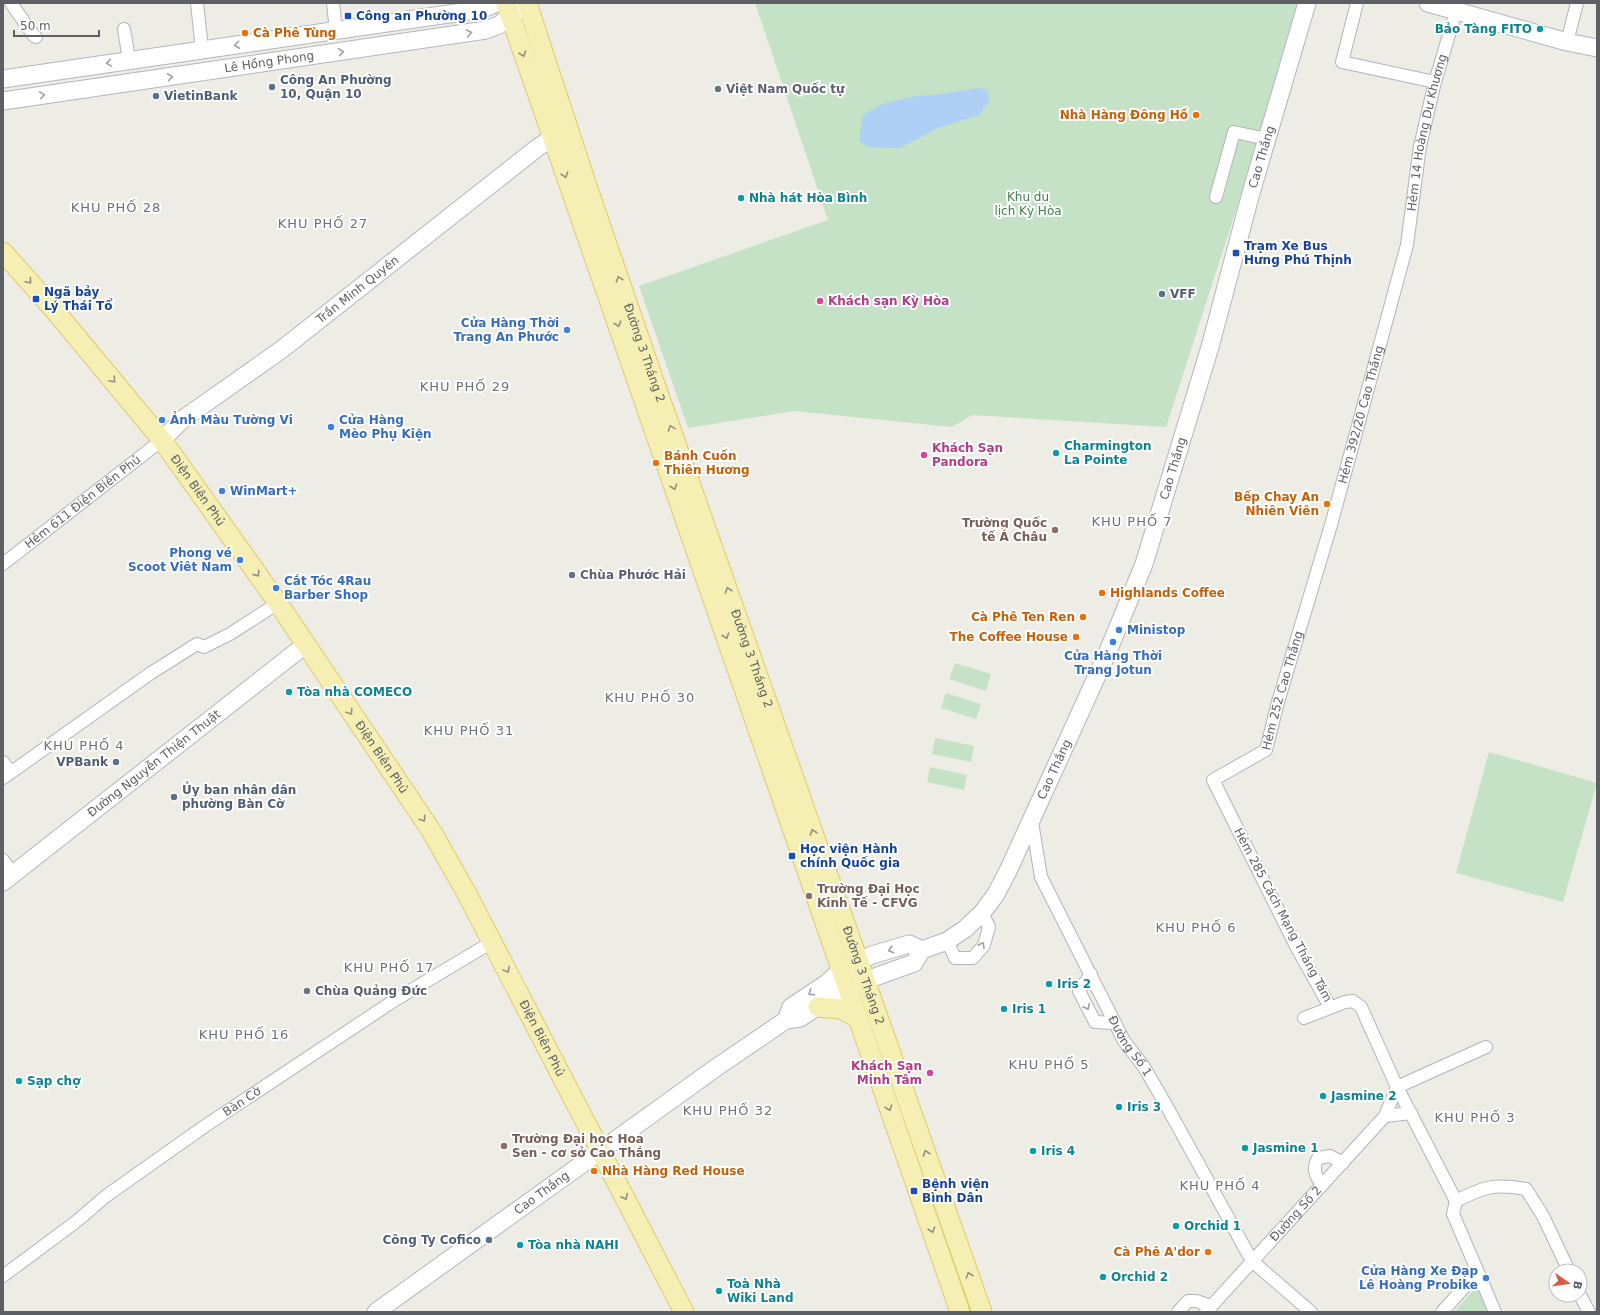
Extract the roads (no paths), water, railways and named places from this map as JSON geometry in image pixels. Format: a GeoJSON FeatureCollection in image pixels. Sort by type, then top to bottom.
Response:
{"type":"FeatureCollection","features":[{"type":"Feature","properties":{"kind":"main road","name":"Đường 3 Tháng 2"},"geometry":{"type":"LineString","coordinates":[[527,3],[588,189],[655,384],[982,1312]]}},
{"type":"Feature","properties":{"kind":"main road","name":"Đường 3 Tháng 2"},"geometry":{"type":"LineString","coordinates":[[508,10],[960,1312]]}},
{"type":"Feature","properties":{"kind":"main road","name":"Điện Biên Phủ"},"geometry":{"type":"LineString","coordinates":[[3,252],[118,385],[162,440],[278,603],[432,832],[492,942],[684,1312]]}},
{"type":"Feature","properties":{"kind":"main road"},"geometry":{"type":"LineString","coordinates":[[818,1007],[841,1009],[858,1018]]}},
{"type":"Feature","properties":{"kind":"street"},"geometry":{"type":"LineString","coordinates":[[11,3],[36,37]]}},
{"type":"Feature","properties":{"kind":"street"},"geometry":{"type":"LineString","coordinates":[[197,3],[202,50]]}},
{"type":"Feature","properties":{"kind":"street"},"geometry":{"type":"LineString","coordinates":[[333,3],[336,31]]}},
{"type":"Feature","properties":{"kind":"street","name":"Lê Hồng Phong"},"geometry":{"type":"LineString","coordinates":[[3,79],[483,9],[496,3]]}},
{"type":"Feature","properties":{"kind":"street","name":"Lê Hồng Phong"},"geometry":{"type":"LineString","coordinates":[[3,101],[486,30],[499,25],[508,10],[527,3]]}},
{"type":"Feature","properties":{"kind":"street","name":"Cao Thắng"},"geometry":{"type":"LineString","coordinates":[[786,1020],[791,1007],[827,983],[844,978],[865,979],[914,963],[922,950],[947,941],[965,929],[982,913],[996,894],[1032,822],[1106,656],[1144,564],[1210,347],[1267,140],[1307,3]]}},
{"type":"Feature","properties":{"kind":"street"},"geometry":{"type":"LineString","coordinates":[[1357,3],[1342,62],[1435,82]]}},
{"type":"Feature","properties":{"kind":"street"},"geometry":{"type":"LineString","coordinates":[[1428,3],[1567,42],[1597,48]]}},
{"type":"Feature","properties":{"kind":"street"},"geometry":{"type":"LineString","coordinates":[[1567,42],[1577,3]]}},
{"type":"Feature","properties":{"kind":"street","name":"Hẻm 14 Hoàng Dư Khương"},"geometry":{"type":"LineString","coordinates":[[1407,232],[1418,158],[1435,82],[1456,11]]}},
{"type":"Feature","properties":{"kind":"street"},"geometry":{"type":"LineString","coordinates":[[124,29],[129,60]]}},
{"type":"Feature","properties":{"kind":"street"},"geometry":{"type":"LineString","coordinates":[[1216,197],[1234,132],[1267,140]]}},
{"type":"Feature","properties":{"kind":"street","name":"Trần Minh Quyền"},"geometry":{"type":"LineString","coordinates":[[162,440],[183,419],[266,361],[537,148],[552,138]]}},
{"type":"Feature","properties":{"kind":"street","name":"Hẻm 392/20 Cao Thắng"},"geometry":{"type":"LineString","coordinates":[[1310,596],[1405,253],[1407,232]]}},
{"type":"Feature","properties":{"kind":"street","name":"Hẻm 611 Điện Biên Phủ"},"geometry":{"type":"LineString","coordinates":[[3,564],[162,440]]}},
{"type":"Feature","properties":{"kind":"street","name":"Hẻm 252 Cao Thắng"},"geometry":{"type":"LineString","coordinates":[[1213,780],[1266,750],[1278,702],[1310,596]]}},
{"type":"Feature","properties":{"kind":"street"},"geometry":{"type":"LineString","coordinates":[[3,762],[7,775],[151,673],[197,644],[204,647],[230,634],[278,603]]}},
{"type":"Feature","properties":{"kind":"street","name":"Đường Nguyễn Thiện Thuật"},"geometry":{"type":"LineString","coordinates":[[8,878],[305,645]]}},
{"type":"Feature","properties":{"kind":"street","name":"Hẻm 285 Cách Mạng Tháng Tám"},"geometry":{"type":"LineString","coordinates":[[1213,780],[1296,946],[1330,1007],[1353,1001],[1361,1007],[1397,1087],[1456,1201]]}},
{"type":"Feature","properties":{"kind":"street","name":"Đường Số 1"},"geometry":{"type":"LineString","coordinates":[[1032,822],[1041,877],[1124,1041],[1144,1067],[1252,1261]]}},
{"type":"Feature","properties":{"kind":"street"},"geometry":{"type":"LineString","coordinates":[[3,860],[8,878]]}},
{"type":"Feature","properties":{"kind":"street"},"geometry":{"type":"LineString","coordinates":[[947,941],[955,958],[973,958],[984,945],[989,927],[982,913]]}},
{"type":"Feature","properties":{"kind":"street","name":"Bàn Cờ"},"geometry":{"type":"LineString","coordinates":[[3,1276],[77,1221],[106,1196],[205,1126],[395,1000],[492,942]]}},
{"type":"Feature","properties":{"kind":"street","name":"Cao Thắng"},"geometry":{"type":"LineString","coordinates":[[376,1312],[600,1150],[786,1020],[800,1018],[818,1007],[859,961],[909,944],[922,950]]}},
{"type":"Feature","properties":{"kind":"street"},"geometry":{"type":"LineString","coordinates":[[1091,974],[1079,991],[1095,1022],[1115,1023]]}},
{"type":"Feature","properties":{"kind":"street"},"geometry":{"type":"LineString","coordinates":[[1304,1018],[1330,1007]]}},
{"type":"Feature","properties":{"kind":"street"},"geometry":{"type":"LineString","coordinates":[[1397,1087],[1486,1047]]}},
{"type":"Feature","properties":{"kind":"street","name":"Đường Số 2"},"geometry":{"type":"LineString","coordinates":[[1208,1309],[1385,1116],[1397,1087]]}},
{"type":"Feature","properties":{"kind":"street"},"geometry":{"type":"LineString","coordinates":[[1385,1116],[1411,1113]]}},
{"type":"Feature","properties":{"kind":"street"},"geometry":{"type":"LineString","coordinates":[[1322,1186],[1314,1172],[1315,1164],[1318,1158],[1330,1156],[1343,1163]]}},
{"type":"Feature","properties":{"kind":"street"},"geometry":{"type":"LineString","coordinates":[[1494,1312],[1453,1214],[1456,1201],[1480,1188],[1499,1186],[1526,1190],[1543,1216],[1565,1263]]}},
{"type":"Feature","properties":{"kind":"street"},"geometry":{"type":"LineString","coordinates":[[1252,1261],[1311,1312]]}},
{"type":"Feature","properties":{"kind":"street"},"geometry":{"type":"LineString","coordinates":[[1442,1312],[1477,1273]]}},
{"type":"Feature","properties":{"kind":"street"},"geometry":{"type":"LineString","coordinates":[[1178,1312],[1188,1301],[1196,1301],[1208,1309]]}},
{"type":"Feature","properties":{"kind":"water"},"geometry":{"type":"Polygon","coordinates":[[[978,88],[987,90],[990,100],[979,115],[938,128],[900,148],[868,147],[859,141],[863,115],[882,104],[915,96],[935,95],[978,88]]]}},
{"type":"Feature","properties":{"kind":"place","name":"Công an Phường 10"},"geometry":{"type":"Point","coordinates":[348,16]}},
{"type":"Feature","properties":{"kind":"place","name":"Bảo Tàng FITO"},"geometry":{"type":"Point","coordinates":[1540,29]}},
{"type":"Feature","properties":{"kind":"place","name":"Cà Phê Tùng"},"geometry":{"type":"Point","coordinates":[245,33]}},
{"type":"Feature","properties":{"kind":"place","name":"Công An Phường 10, Quận 10"},"geometry":{"type":"Point","coordinates":[272,87]}},
{"type":"Feature","properties":{"kind":"place","name":"Việt Nam Quốc tự"},"geometry":{"type":"Point","coordinates":[718,89]}},
{"type":"Feature","properties":{"kind":"place","name":"VietinBank"},"geometry":{"type":"Point","coordinates":[156,96]}},
{"type":"Feature","properties":{"kind":"place","name":"Nhà Hàng Đông Hồ"},"geometry":{"type":"Point","coordinates":[1196,115]}},
{"type":"Feature","properties":{"kind":"place","name":"Nhà hát Hòa Bình"},"geometry":{"type":"Point","coordinates":[741,198]}},
{"type":"Feature","properties":{"kind":"place","name":"Trạm Xe Bus Hưng Phú Thịnh"},"geometry":{"type":"Point","coordinates":[1236,253]}},
{"type":"Feature","properties":{"kind":"place","name":"VFF"},"geometry":{"type":"Point","coordinates":[1162,294]}},
{"type":"Feature","properties":{"kind":"place","name":"Ngã bảy Lý Thái Tổ"},"geometry":{"type":"Point","coordinates":[36,299]}},
{"type":"Feature","properties":{"kind":"place","name":"Khách sạn Kỳ Hòa"},"geometry":{"type":"Point","coordinates":[820,301]}},
{"type":"Feature","properties":{"kind":"place","name":"Cửa Hàng Thời Trang An Phước"},"geometry":{"type":"Point","coordinates":[567,330]}},
{"type":"Feature","properties":{"kind":"place","name":"Ảnh Màu Tường Vi"},"geometry":{"type":"Point","coordinates":[162,420]}},
{"type":"Feature","properties":{"kind":"place","name":"Cửa Hàng Mèo Phụ Kiện"},"geometry":{"type":"Point","coordinates":[331,427]}},
{"type":"Feature","properties":{"kind":"place","name":"Charmington La Pointe"},"geometry":{"type":"Point","coordinates":[1056,453]}},
{"type":"Feature","properties":{"kind":"place","name":"Khách Sạn Pandora"},"geometry":{"type":"Point","coordinates":[924,455]}},
{"type":"Feature","properties":{"kind":"place","name":"Bánh Cuốn Thiên Hương"},"geometry":{"type":"Point","coordinates":[656,463]}},
{"type":"Feature","properties":{"kind":"place","name":"WinMart+"},"geometry":{"type":"Point","coordinates":[222,491]}},
{"type":"Feature","properties":{"kind":"place","name":"Bếp Chay An Nhiên Viên"},"geometry":{"type":"Point","coordinates":[1327,504]}},
{"type":"Feature","properties":{"kind":"place","name":"Trường Quốc tế Á Châu"},"geometry":{"type":"Point","coordinates":[1055,530]}},
{"type":"Feature","properties":{"kind":"place","name":"Phong vé Scoot Viêt Nam"},"geometry":{"type":"Point","coordinates":[240,560]}},
{"type":"Feature","properties":{"kind":"place","name":"Chùa Phước Hải"},"geometry":{"type":"Point","coordinates":[572,575]}},
{"type":"Feature","properties":{"kind":"place","name":"Cắt Tóc 4Rau Barber Shop"},"geometry":{"type":"Point","coordinates":[276,588]}},
{"type":"Feature","properties":{"kind":"place","name":"Highlands Coffee"},"geometry":{"type":"Point","coordinates":[1102,593]}},
{"type":"Feature","properties":{"kind":"place","name":"Cà Phê Ten Ren"},"geometry":{"type":"Point","coordinates":[1083,617]}},
{"type":"Feature","properties":{"kind":"place","name":"Ministop"},"geometry":{"type":"Point","coordinates":[1119,630]}},
{"type":"Feature","properties":{"kind":"place","name":"The Coffee House"},"geometry":{"type":"Point","coordinates":[1076,637]}},
{"type":"Feature","properties":{"kind":"place","name":"Cửa Hàng Thời Trang Jotun"},"geometry":{"type":"Point","coordinates":[1113,642]}},
{"type":"Feature","properties":{"kind":"place","name":"Tòa nhà COMECO"},"geometry":{"type":"Point","coordinates":[289,692]}},
{"type":"Feature","properties":{"kind":"place","name":"VPBank"},"geometry":{"type":"Point","coordinates":[116,762]}},
{"type":"Feature","properties":{"kind":"place","name":"Ủy ban nhân dân phường Bàn Cờ"},"geometry":{"type":"Point","coordinates":[174,797]}},
{"type":"Feature","properties":{"kind":"place","name":"Học viện Hành chính Quốc gia"},"geometry":{"type":"Point","coordinates":[792,856]}},
{"type":"Feature","properties":{"kind":"place","name":"Trường Đại Học Kinh Tế - CFVG"},"geometry":{"type":"Point","coordinates":[809,896]}},
{"type":"Feature","properties":{"kind":"place","name":"Iris 2"},"geometry":{"type":"Point","coordinates":[1049,984]}},
{"type":"Feature","properties":{"kind":"place","name":"Chùa Quảng Đức"},"geometry":{"type":"Point","coordinates":[307,991]}},
{"type":"Feature","properties":{"kind":"place","name":"Iris 1"},"geometry":{"type":"Point","coordinates":[1004,1009]}},
{"type":"Feature","properties":{"kind":"place","name":"Khách Sạn Minh Tâm"},"geometry":{"type":"Point","coordinates":[930,1073]}},
{"type":"Feature","properties":{"kind":"place","name":"Sạp chợ"},"geometry":{"type":"Point","coordinates":[19,1081]}},
{"type":"Feature","properties":{"kind":"place","name":"Jasmine 2"},"geometry":{"type":"Point","coordinates":[1323,1096]}},
{"type":"Feature","properties":{"kind":"place","name":"Iris 3"},"geometry":{"type":"Point","coordinates":[1119,1107]}},
{"type":"Feature","properties":{"kind":"place","name":"Trường Đại học Hoa Sen - cơ sở Cao Thắng"},"geometry":{"type":"Point","coordinates":[504,1146]}},
{"type":"Feature","properties":{"kind":"place","name":"Jasmine 1"},"geometry":{"type":"Point","coordinates":[1245,1148]}},
{"type":"Feature","properties":{"kind":"place","name":"Iris 4"},"geometry":{"type":"Point","coordinates":[1033,1151]}},
{"type":"Feature","properties":{"kind":"place","name":"Nhà Hàng Red House"},"geometry":{"type":"Point","coordinates":[594,1171]}},
{"type":"Feature","properties":{"kind":"place","name":"Bệnh viện Bình Dân"},"geometry":{"type":"Point","coordinates":[914,1191]}},
{"type":"Feature","properties":{"kind":"place","name":"Orchid 1"},"geometry":{"type":"Point","coordinates":[1176,1226]}},
{"type":"Feature","properties":{"kind":"place","name":"Công Ty Cofico"},"geometry":{"type":"Point","coordinates":[489,1240]}},
{"type":"Feature","properties":{"kind":"place","name":"Tòa nhà NAHI"},"geometry":{"type":"Point","coordinates":[520,1245]}},
{"type":"Feature","properties":{"kind":"place","name":"Cà Phê A'dor"},"geometry":{"type":"Point","coordinates":[1208,1252]}},
{"type":"Feature","properties":{"kind":"place","name":"Orchid 2"},"geometry":{"type":"Point","coordinates":[1103,1277]}},
{"type":"Feature","properties":{"kind":"place","name":"Cửa Hàng Xe Đạp Lê Hoàng Probike"},"geometry":{"type":"Point","coordinates":[1486,1278]}},
{"type":"Feature","properties":{"kind":"place","name":"Toà Nhà Wiki Land"},"geometry":{"type":"Point","coordinates":[719,1291]}},
{"type":"Feature","properties":{"kind":"district","name":"KHU PHỐ 28"},"geometry":{"type":"Point","coordinates":[116,207]}},
{"type":"Feature","properties":{"kind":"district","name":"KHU PHỐ 27"},"geometry":{"type":"Point","coordinates":[323,223]}},
{"type":"Feature","properties":{"kind":"district","name":"KHU PHỐ 29"},"geometry":{"type":"Point","coordinates":[465,386]}},
{"type":"Feature","properties":{"kind":"district","name":"KHU PHỐ 7"},"geometry":{"type":"Point","coordinates":[1132,521]}},
{"type":"Feature","properties":{"kind":"district","name":"KHU PHỐ 30"},"geometry":{"type":"Point","coordinates":[650,697]}},
{"type":"Feature","properties":{"kind":"district","name":"KHU PHỐ 31"},"geometry":{"type":"Point","coordinates":[469,730]}},
{"type":"Feature","properties":{"kind":"district","name":"KHU PHỐ 4"},"geometry":{"type":"Point","coordinates":[84,745]}},
{"type":"Feature","properties":{"kind":"district","name":"KHU PHỐ 6"},"geometry":{"type":"Point","coordinates":[1196,927]}},
{"type":"Feature","properties":{"kind":"district","name":"KHU PHỐ 17"},"geometry":{"type":"Point","coordinates":[389,967]}},
{"type":"Feature","properties":{"kind":"district","name":"KHU PHỐ 16"},"geometry":{"type":"Point","coordinates":[244,1034]}},
{"type":"Feature","properties":{"kind":"district","name":"KHU PHỐ 5"},"geometry":{"type":"Point","coordinates":[1049,1064]}},
{"type":"Feature","properties":{"kind":"district","name":"KHU PHỐ 32"},"geometry":{"type":"Point","coordinates":[728,1110]}},
{"type":"Feature","properties":{"kind":"district","name":"KHU PHỐ 3"},"geometry":{"type":"Point","coordinates":[1475,1117]}},
{"type":"Feature","properties":{"kind":"district","name":"KHU PHỐ 4"},"geometry":{"type":"Point","coordinates":[1220,1185]}},
{"type":"Feature","properties":{"kind":"park label","name":"Khu du lịch Kỳ Hòa"},"geometry":{"type":"Point","coordinates":[1028,204]}}]}
